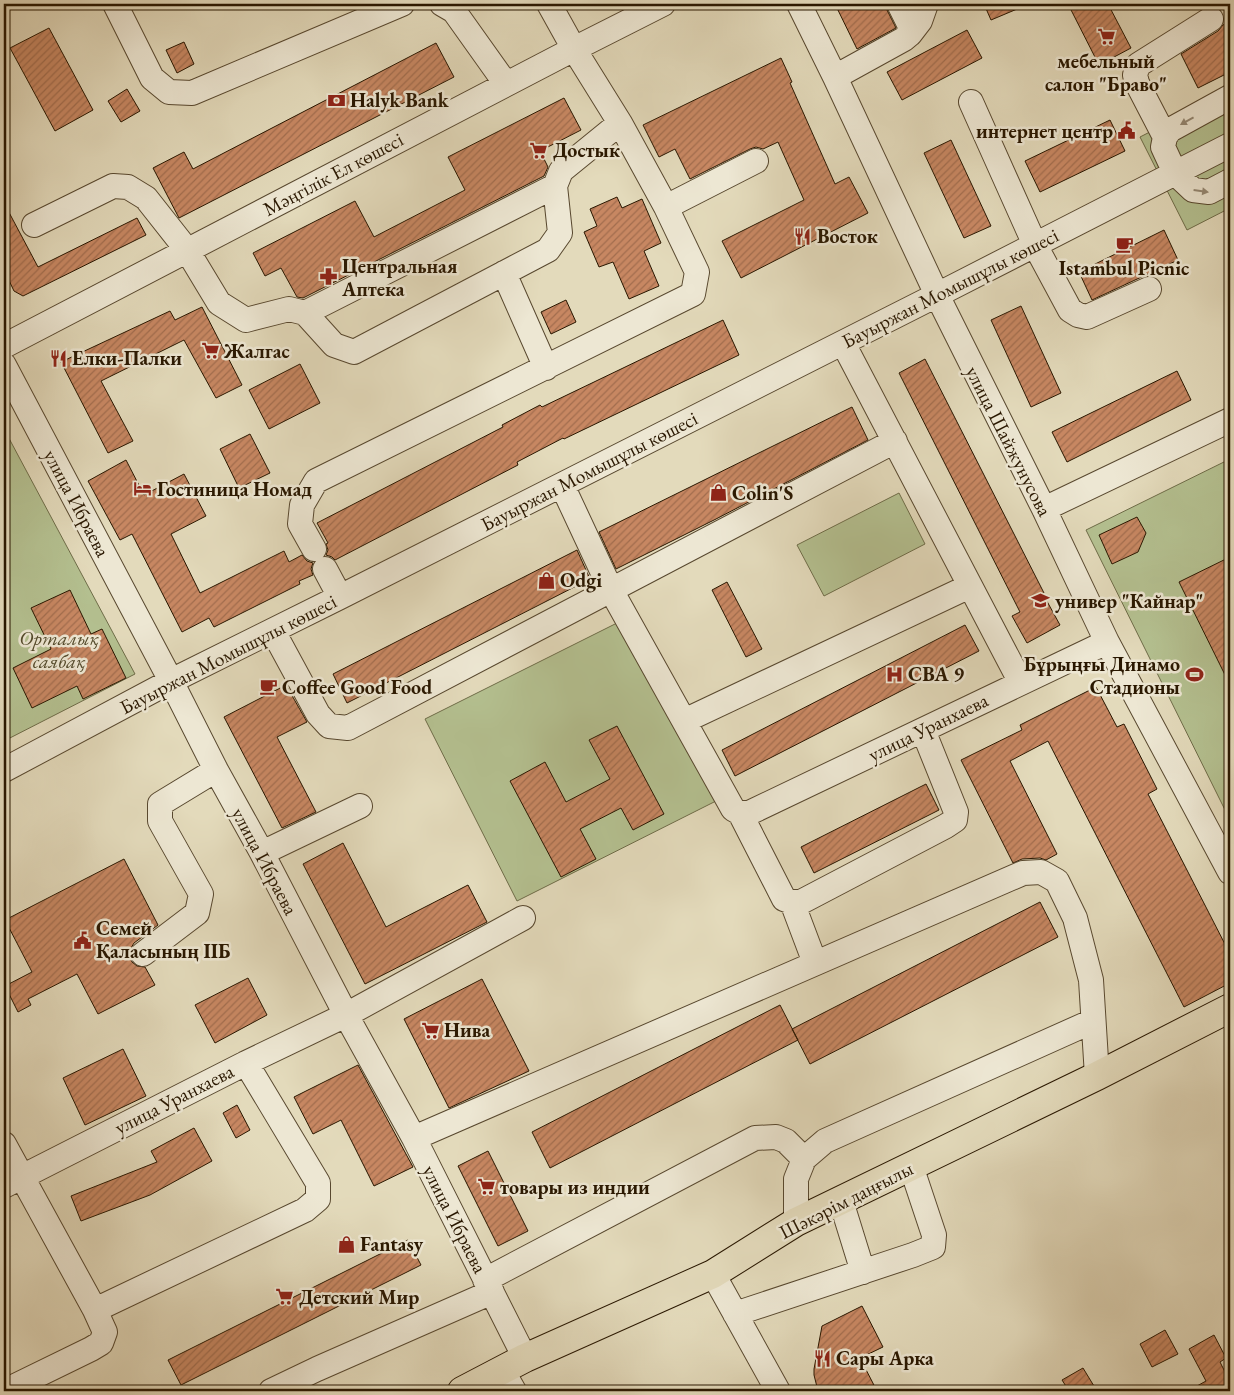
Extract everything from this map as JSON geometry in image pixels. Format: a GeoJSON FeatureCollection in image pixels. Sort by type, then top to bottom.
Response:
{"type":"FeatureCollection","features":[{"type":"Feature","properties":{"kind":"main road","name":"Шәкәрім даңғылы"},"geometry":{"type":"LineString","coordinates":[[462,1391],[513,1373],[713,1274],[796,1222],[1097,1076],[1230,1008]]}},
{"type":"Feature","properties":{"kind":"street"},"geometry":{"type":"LineString","coordinates":[[115,4],[152,78],[169,92],[192,93],[402,4]]}},
{"type":"Feature","properties":{"kind":"street"},"geometry":{"type":"LineString","coordinates":[[442,4],[454,10],[506,84]]}},
{"type":"Feature","properties":{"kind":"street"},"geometry":{"type":"LineString","coordinates":[[340,597],[300,524],[302,505],[316,481],[693,294],[697,272],[666,207],[620,123],[549,4]]}},
{"type":"Feature","properties":{"kind":"street","name":"Мәңгілік Ел көшесі"},"geometry":{"type":"LineString","coordinates":[[4,346],[574,48],[663,4]]}},
{"type":"Feature","properties":{"kind":"street","name":"улица Шайжунусова"},"geometry":{"type":"LineString","coordinates":[[799,4],[937,296],[1044,509],[1107,642],[1230,872]]}},
{"type":"Feature","properties":{"kind":"street"},"geometry":{"type":"LineString","coordinates":[[899,4],[909,24],[910,34]]}},
{"type":"Feature","properties":{"kind":"street"},"geometry":{"type":"LineString","coordinates":[[835,77],[904,40],[920,21],[926,4]]}},
{"type":"Feature","properties":{"kind":"street"},"geometry":{"type":"LineString","coordinates":[[1165,137],[1137,84],[1135,75],[1138,65],[1211,19]]}},
{"type":"Feature","properties":{"kind":"street"},"geometry":{"type":"LineString","coordinates":[[1230,97],[1170,130],[1165,137],[1163,146],[1175,173],[1193,190],[1209,192],[1230,181]]}},
{"type":"Feature","properties":{"kind":"street"},"geometry":{"type":"LineString","coordinates":[[971,102],[1035,245],[1070,310],[1086,317],[1149,289]]}},
{"type":"Feature","properties":{"kind":"street"},"geometry":{"type":"LineString","coordinates":[[34,224],[113,186],[128,187],[146,198],[187,250],[219,303],[246,320],[289,309],[305,313],[334,345],[354,352],[548,250],[560,233],[555,186],[561,172],[620,123]]}},
{"type":"Feature","properties":{"kind":"street","name":"Бауыржан Момышұлы көшесі"},"geometry":{"type":"LineString","coordinates":[[4,770],[171,681],[937,296],[1230,145]]}},
{"type":"Feature","properties":{"kind":"street"},"geometry":{"type":"LineString","coordinates":[[666,207],[756,162]]}},
{"type":"Feature","properties":{"kind":"street"},"geometry":{"type":"LineString","coordinates":[[305,313],[555,186]]}},
{"type":"Feature","properties":{"kind":"street"},"geometry":{"type":"LineString","coordinates":[[504,273],[546,368]]}},
{"type":"Feature","properties":{"kind":"street"},"geometry":{"type":"LineString","coordinates":[[844,342],[1021,683]]}},
{"type":"Feature","properties":{"kind":"street","name":"улица Ибраева"},"geometry":{"type":"LineString","coordinates":[[4,365],[216,770],[262,853],[346,1015],[414,1138],[488,1286],[513,1373]]}},
{"type":"Feature","properties":{"kind":"street"},"geometry":{"type":"LineString","coordinates":[[1044,509],[1230,420]]}},
{"type":"Feature","properties":{"kind":"street"},"geometry":{"type":"LineString","coordinates":[[273,630],[318,714],[329,726],[348,728],[894,440]]}},
{"type":"Feature","properties":{"kind":"street"},"geometry":{"type":"LineString","coordinates":[[562,485],[611,590],[733,809],[745,813],[784,899],[800,902],[938,831],[955,820],[956,812],[923,730]]}},
{"type":"Feature","properties":{"kind":"street"},"geometry":{"type":"LineString","coordinates":[[684,721],[970,586]]}},
{"type":"Feature","properties":{"kind":"street","name":"улица Уранхаева"},"geometry":{"type":"LineString","coordinates":[[745,813],[1107,642]]}},
{"type":"Feature","properties":{"kind":"street"},"geometry":{"type":"LineString","coordinates":[[143,954],[197,913],[201,894],[160,821],[160,804],[216,770]]}},
{"type":"Feature","properties":{"kind":"street"},"geometry":{"type":"LineString","coordinates":[[262,853],[360,806]]}},
{"type":"Feature","properties":{"kind":"street"},"geometry":{"type":"LineString","coordinates":[[414,1138],[1023,873],[1041,872],[1057,881],[1075,918],[1091,980],[1097,1076]]}},
{"type":"Feature","properties":{"kind":"street"},"geometry":{"type":"LineString","coordinates":[[792,902],[815,963]]}},
{"type":"Feature","properties":{"kind":"street","name":"улица Уранхаева"},"geometry":{"type":"LineString","coordinates":[[12,1182],[246,1062],[346,1015],[523,918]]}},
{"type":"Feature","properties":{"kind":"street"},"geometry":{"type":"LineString","coordinates":[[796,1222],[796,1179],[804,1160],[825,1141],[1093,1021]]}},
{"type":"Feature","properties":{"kind":"street"},"geometry":{"type":"LineString","coordinates":[[95,1310],[305,1210],[318,1199],[318,1183],[246,1062]]}},
{"type":"Feature","properties":{"kind":"street"},"geometry":{"type":"LineString","coordinates":[[271,1391],[488,1286],[755,1138],[776,1137],[786,1141],[804,1160]]}},
{"type":"Feature","properties":{"kind":"street"},"geometry":{"type":"LineString","coordinates":[[4,1144],[12,1182],[95,1310],[105,1332],[101,1342],[91,1349],[5,1391]]}},
{"type":"Feature","properties":{"kind":"street"},"geometry":{"type":"LineString","coordinates":[[735,1314],[933,1247],[934,1235],[912,1166]]}},
{"type":"Feature","properties":{"kind":"street"},"geometry":{"type":"LineString","coordinates":[[841,1201],[863,1272]]}},
{"type":"Feature","properties":{"kind":"street"},"geometry":{"type":"LineString","coordinates":[[713,1274],[778,1391]]}},
{"type":"Feature","properties":{"kind":"green space"},"geometry":{"type":"Polygon","coordinates":[[[1230,91],[1230,208],[1187,230],[1140,137],[1230,91]]]}},
{"type":"Feature","properties":{"kind":"green space","name":"Орталық саябақ"},"geometry":{"type":"Polygon","coordinates":[[[4,429],[135,674],[4,741],[4,429]]]}},
{"type":"Feature","properties":{"kind":"green space","name":"Бұрыңғы Динамо Стадионы"},"geometry":{"type":"Polygon","coordinates":[[[1230,459],[1230,820],[1086,530],[1230,459]]]}},
{"type":"Feature","properties":{"kind":"green space"},"geometry":{"type":"Polygon","coordinates":[[[899,493],[925,544],[824,596],[797,545],[899,493]]]}},
{"type":"Feature","properties":{"kind":"green space"},"geometry":{"type":"Polygon","coordinates":[[[627,618],[718,800],[517,901],[425,719],[627,618]]]}},
{"type":"Feature","properties":{"kind":"building"},"geometry":{"type":"Polygon","coordinates":[[[835,4],[884,4],[896,28],[857,49],[835,4]]]}},
{"type":"Feature","properties":{"kind":"building"},"geometry":{"type":"Polygon","coordinates":[[[984,4],[1029,4],[991,20],[984,4]]]}},
{"type":"Feature","properties":{"kind":"building"},"geometry":{"type":"Polygon","coordinates":[[[1068,4],[1108,4],[1131,48],[1099,65],[1068,4]]]}},
{"type":"Feature","properties":{"kind":"building"},"geometry":{"type":"Polygon","coordinates":[[[1230,21],[1230,72],[1198,88],[1181,54],[1218,31],[1230,21]]]}},
{"type":"Feature","properties":{"kind":"building"},"geometry":{"type":"Polygon","coordinates":[[[49,28],[93,110],[55,131],[10,48],[49,28]]]}},
{"type":"Feature","properties":{"kind":"building"},"geometry":{"type":"Polygon","coordinates":[[[967,30],[982,58],[902,100],[887,72],[967,30]]]}},
{"type":"Feature","properties":{"kind":"building"},"geometry":{"type":"Polygon","coordinates":[[[184,42],[194,64],[177,73],[166,50],[184,42]]]}},
{"type":"Feature","properties":{"kind":"building"},"geometry":{"type":"Polygon","coordinates":[[[436,43],[454,77],[179,218],[153,168],[184,152],[193,169],[436,43]]]}},
{"type":"Feature","properties":{"kind":"building"},"geometry":{"type":"Polygon","coordinates":[[[781,58],[792,82],[790,83],[835,184],[849,177],[868,213],[741,278],[722,241],[804,200],[778,142],[763,149],[756,147],[750,149],[690,179],[675,149],[659,157],[643,125],[781,58]]]}},
{"type":"Feature","properties":{"kind":"building"},"geometry":{"type":"Polygon","coordinates":[[[127,89],[140,111],[121,122],[108,101],[127,89]]]}},
{"type":"Feature","properties":{"kind":"building"},"geometry":{"type":"Polygon","coordinates":[[[564,98],[581,130],[540,151],[548,167],[544,176],[303,298],[297,297],[281,268],[265,276],[253,253],[355,201],[374,237],[465,190],[448,157],[564,98]]]}},
{"type":"Feature","properties":{"kind":"building"},"geometry":{"type":"Polygon","coordinates":[[[1110,120],[1125,151],[1040,192],[1025,161],[1110,120]]]}},
{"type":"Feature","properties":{"kind":"building"},"geometry":{"type":"Polygon","coordinates":[[[951,140],[991,226],[964,238],[924,153],[951,140]]]}},
{"type":"Feature","properties":{"kind":"building"},"geometry":{"type":"Polygon","coordinates":[[[617,197],[622,208],[642,199],[661,243],[644,251],[659,286],[629,299],[613,262],[599,267],[584,232],[597,226],[590,209],[617,197]]]}},
{"type":"Feature","properties":{"kind":"building"},"geometry":{"type":"Polygon","coordinates":[[[4,203],[38,267],[137,218],[146,235],[23,296],[14,291],[4,270],[4,203]]]}},
{"type":"Feature","properties":{"kind":"building"},"geometry":{"type":"Polygon","coordinates":[[[1164,230],[1178,260],[1092,300],[1079,272],[1164,230]]]}},
{"type":"Feature","properties":{"kind":"building"},"geometry":{"type":"Polygon","coordinates":[[[566,300],[576,322],[551,334],[541,312],[566,300]]]}},
{"type":"Feature","properties":{"kind":"building"},"geometry":{"type":"Polygon","coordinates":[[[1021,306],[1061,393],[1031,407],[991,320],[1021,306]]]}},
{"type":"Feature","properties":{"kind":"building"},"geometry":{"type":"Polygon","coordinates":[[[202,307],[242,385],[216,398],[184,340],[101,381],[133,441],[108,453],[61,362],[170,311],[175,320],[202,307]]]}},
{"type":"Feature","properties":{"kind":"building"},"geometry":{"type":"Polygon","coordinates":[[[723,320],[739,355],[563,438],[517,462],[518,465],[335,560],[326,555],[328,550],[326,544],[328,543],[317,523],[503,427],[502,425],[540,405],[542,407],[723,320]]]}},
{"type":"Feature","properties":{"kind":"building"},"geometry":{"type":"Polygon","coordinates":[[[925,359],[1060,625],[1027,643],[1012,616],[1020,612],[899,373],[925,359]]]}},
{"type":"Feature","properties":{"kind":"building"},"geometry":{"type":"Polygon","coordinates":[[[300,364],[320,403],[269,429],[249,390],[300,364]]]}},
{"type":"Feature","properties":{"kind":"building"},"geometry":{"type":"Polygon","coordinates":[[[1177,371],[1191,400],[1067,462],[1052,432],[1177,371]]]}},
{"type":"Feature","properties":{"kind":"building"},"geometry":{"type":"Polygon","coordinates":[[[852,407],[868,440],[616,569],[599,532],[852,407]]]}},
{"type":"Feature","properties":{"kind":"building"},"geometry":{"type":"Polygon","coordinates":[[[250,434],[270,473],[239,488],[220,449],[250,434]]]}},
{"type":"Feature","properties":{"kind":"building"},"geometry":{"type":"Polygon","coordinates":[[[126,460],[144,495],[184,474],[206,516],[171,534],[200,593],[284,551],[289,562],[302,555],[307,561],[313,563],[311,569],[313,575],[299,581],[300,584],[214,627],[209,618],[182,632],[132,534],[120,540],[88,481],[126,460]]]}},
{"type":"Feature","properties":{"kind":"building"},"geometry":{"type":"Polygon","coordinates":[[[1137,517],[1146,533],[1138,552],[1112,564],[1099,535],[1137,517]]]}},
{"type":"Feature","properties":{"kind":"building"},"geometry":{"type":"Polygon","coordinates":[[[577,550],[590,579],[347,703],[333,674],[577,550]]]}},
{"type":"Feature","properties":{"kind":"building"},"geometry":{"type":"Polygon","coordinates":[[[1230,557],[1230,685],[1179,582],[1230,557]]]}},
{"type":"Feature","properties":{"kind":"building"},"geometry":{"type":"Polygon","coordinates":[[[727,582],[762,649],[746,657],[712,590],[727,582]]]}},
{"type":"Feature","properties":{"kind":"building"},"geometry":{"type":"Polygon","coordinates":[[[70,590],[91,634],[102,629],[126,678],[83,699],[77,686],[32,708],[13,668],[51,649],[31,608],[70,590]]]}},
{"type":"Feature","properties":{"kind":"building"},"geometry":{"type":"Polygon","coordinates":[[[965,625],[979,651],[735,776],[722,750],[965,625]]]}},
{"type":"Feature","properties":{"kind":"building"},"geometry":{"type":"Polygon","coordinates":[[[286,685],[307,722],[277,737],[316,812],[282,828],[224,717],[286,685]]]}},
{"type":"Feature","properties":{"kind":"building"},"geometry":{"type":"Polygon","coordinates":[[[1096,687],[1117,727],[1124,724],[1157,789],[1148,794],[1230,954],[1230,983],[1184,1007],[1048,741],[1010,761],[1057,854],[1046,860],[1040,858],[1022,859],[1013,863],[961,760],[1022,730],[1020,725],[1096,687]]]}},
{"type":"Feature","properties":{"kind":"building"},"geometry":{"type":"Polygon","coordinates":[[[617,726],[664,814],[633,830],[621,808],[580,829],[596,859],[561,877],[510,781],[545,762],[566,802],[610,779],[589,740],[617,726]]]}},
{"type":"Feature","properties":{"kind":"building"},"geometry":{"type":"Polygon","coordinates":[[[926,784],[939,810],[814,873],[801,847],[926,784]]]}},
{"type":"Feature","properties":{"kind":"building"},"geometry":{"type":"Polygon","coordinates":[[[343,843],[386,927],[468,885],[487,922],[365,984],[303,864],[343,843]]]}},
{"type":"Feature","properties":{"kind":"building","name":"Семей Қаласының ІІБ"},"geometry":{"type":"Polygon","coordinates":[[[124,859],[158,925],[134,943],[129,955],[132,962],[137,966],[145,967],[155,985],[98,1014],[77,974],[28,999],[31,1005],[18,1012],[5,986],[32,972],[5,920],[124,859]]]}},
{"type":"Feature","properties":{"kind":"building"},"geometry":{"type":"Polygon","coordinates":[[[1040,902],[1058,937],[810,1064],[792,1029],[1040,902]]]}},
{"type":"Feature","properties":{"kind":"building"},"geometry":{"type":"Polygon","coordinates":[[[248,978],[267,1015],[215,1043],[195,1005],[248,978]]]}},
{"type":"Feature","properties":{"kind":"building"},"geometry":{"type":"Polygon","coordinates":[[[482,979],[529,1071],[449,1108],[404,1019],[482,979]]]}},
{"type":"Feature","properties":{"kind":"building"},"geometry":{"type":"Polygon","coordinates":[[[780,1005],[798,1040],[550,1168],[532,1132],[780,1005]]]}},
{"type":"Feature","properties":{"kind":"building"},"geometry":{"type":"Polygon","coordinates":[[[123,1049],[146,1096],[85,1125],[63,1078],[123,1049]]]}},
{"type":"Feature","properties":{"kind":"building"},"geometry":{"type":"Polygon","coordinates":[[[358,1065],[413,1167],[374,1186],[341,1120],[313,1134],[294,1097],[358,1065]]]}},
{"type":"Feature","properties":{"kind":"building"},"geometry":{"type":"Polygon","coordinates":[[[237,1105],[250,1130],[236,1138],[223,1113],[237,1105]]]}},
{"type":"Feature","properties":{"kind":"building"},"geometry":{"type":"Polygon","coordinates":[[[194,1128],[212,1161],[150,1195],[81,1221],[71,1196],[157,1162],[151,1151],[194,1128]]]}},
{"type":"Feature","properties":{"kind":"building"},"geometry":{"type":"Polygon","coordinates":[[[488,1151],[528,1231],[498,1246],[458,1166],[488,1151]]]}},
{"type":"Feature","properties":{"kind":"building"},"geometry":{"type":"Polygon","coordinates":[[[408,1240],[421,1265],[181,1385],[168,1360],[408,1240]]]}},
{"type":"Feature","properties":{"kind":"building"},"geometry":{"type":"Polygon","coordinates":[[[862,1306],[883,1347],[860,1358],[877,1391],[818,1391],[814,1369],[822,1326],[862,1306]]]}},
{"type":"Feature","properties":{"kind":"building"},"geometry":{"type":"Polygon","coordinates":[[[1165,1330],[1178,1354],[1152,1367],[1140,1344],[1165,1330]]]}},
{"type":"Feature","properties":{"kind":"building"},"geometry":{"type":"Polygon","coordinates":[[[1214,1335],[1226,1358],[1220,1362],[1230,1382],[1230,1391],[1188,1391],[1206,1381],[1189,1349],[1214,1335]]]}},
{"type":"Feature","properties":{"kind":"building"},"geometry":{"type":"Polygon","coordinates":[[[1083,1368],[1097,1391],[1069,1391],[1062,1380],[1083,1368]]]}},
{"type":"Feature","properties":{"kind":"place","name":"мебельный салон \"Браво\""},"geometry":{"type":"Point","coordinates":[1106,37]}},
{"type":"Feature","properties":{"kind":"place","name":"Halyk Bank"},"geometry":{"type":"Point","coordinates":[336,100]}},
{"type":"Feature","properties":{"kind":"place","name":"интернет центр"},"geometry":{"type":"Point","coordinates":[1127,131]}},
{"type":"Feature","properties":{"kind":"place","name":"Достык"},"geometry":{"type":"Point","coordinates":[539,150]}},
{"type":"Feature","properties":{"kind":"place","name":"Восток"},"geometry":{"type":"Point","coordinates":[803,236]}},
{"type":"Feature","properties":{"kind":"place","name":"Istambul Picnic"},"geometry":{"type":"Point","coordinates":[1124,244]}},
{"type":"Feature","properties":{"kind":"place","name":"Центральная Аптека"},"geometry":{"type":"Point","coordinates":[328,277]}},
{"type":"Feature","properties":{"kind":"place","name":"Жалгас"},"geometry":{"type":"Point","coordinates":[210,351]}},
{"type":"Feature","properties":{"kind":"place","name":"Елки-Палки"},"geometry":{"type":"Point","coordinates":[58,358]}},
{"type":"Feature","properties":{"kind":"place","name":"Гостиница Номад"},"geometry":{"type":"Point","coordinates":[143,489]}},
{"type":"Feature","properties":{"kind":"place","name":"Colin'S"},"geometry":{"type":"Point","coordinates":[718,493]}},
{"type":"Feature","properties":{"kind":"place","name":"Odgi"},"geometry":{"type":"Point","coordinates":[546,580]}},
{"type":"Feature","properties":{"kind":"place","name":"универ \"Кайнар\""},"geometry":{"type":"Point","coordinates":[1041,601]}},
{"type":"Feature","properties":{"kind":"place","name":"СВА 9"},"geometry":{"type":"Point","coordinates":[894,674]}},
{"type":"Feature","properties":{"kind":"place","name":"Бұрыңғы Динамо Стадионы"},"geometry":{"type":"Point","coordinates":[1194,675]}},
{"type":"Feature","properties":{"kind":"place","name":"Coffee Good Food"},"geometry":{"type":"Point","coordinates":[268,687]}},
{"type":"Feature","properties":{"kind":"place","name":"Семей Қаласының ІІБ"},"geometry":{"type":"Point","coordinates":[82,940]}},
{"type":"Feature","properties":{"kind":"place","name":"Нива"},"geometry":{"type":"Point","coordinates":[430,1030]}},
{"type":"Feature","properties":{"kind":"place","name":"товары из индии"},"geometry":{"type":"Point","coordinates":[486,1187]}},
{"type":"Feature","properties":{"kind":"place","name":"Fantasy"},"geometry":{"type":"Point","coordinates":[346,1244]}},
{"type":"Feature","properties":{"kind":"place","name":"Детский Мир"},"geometry":{"type":"Point","coordinates":[285,1297]}},
{"type":"Feature","properties":{"kind":"place","name":"Сары Арка"},"geometry":{"type":"Point","coordinates":[822,1358]}}]}
